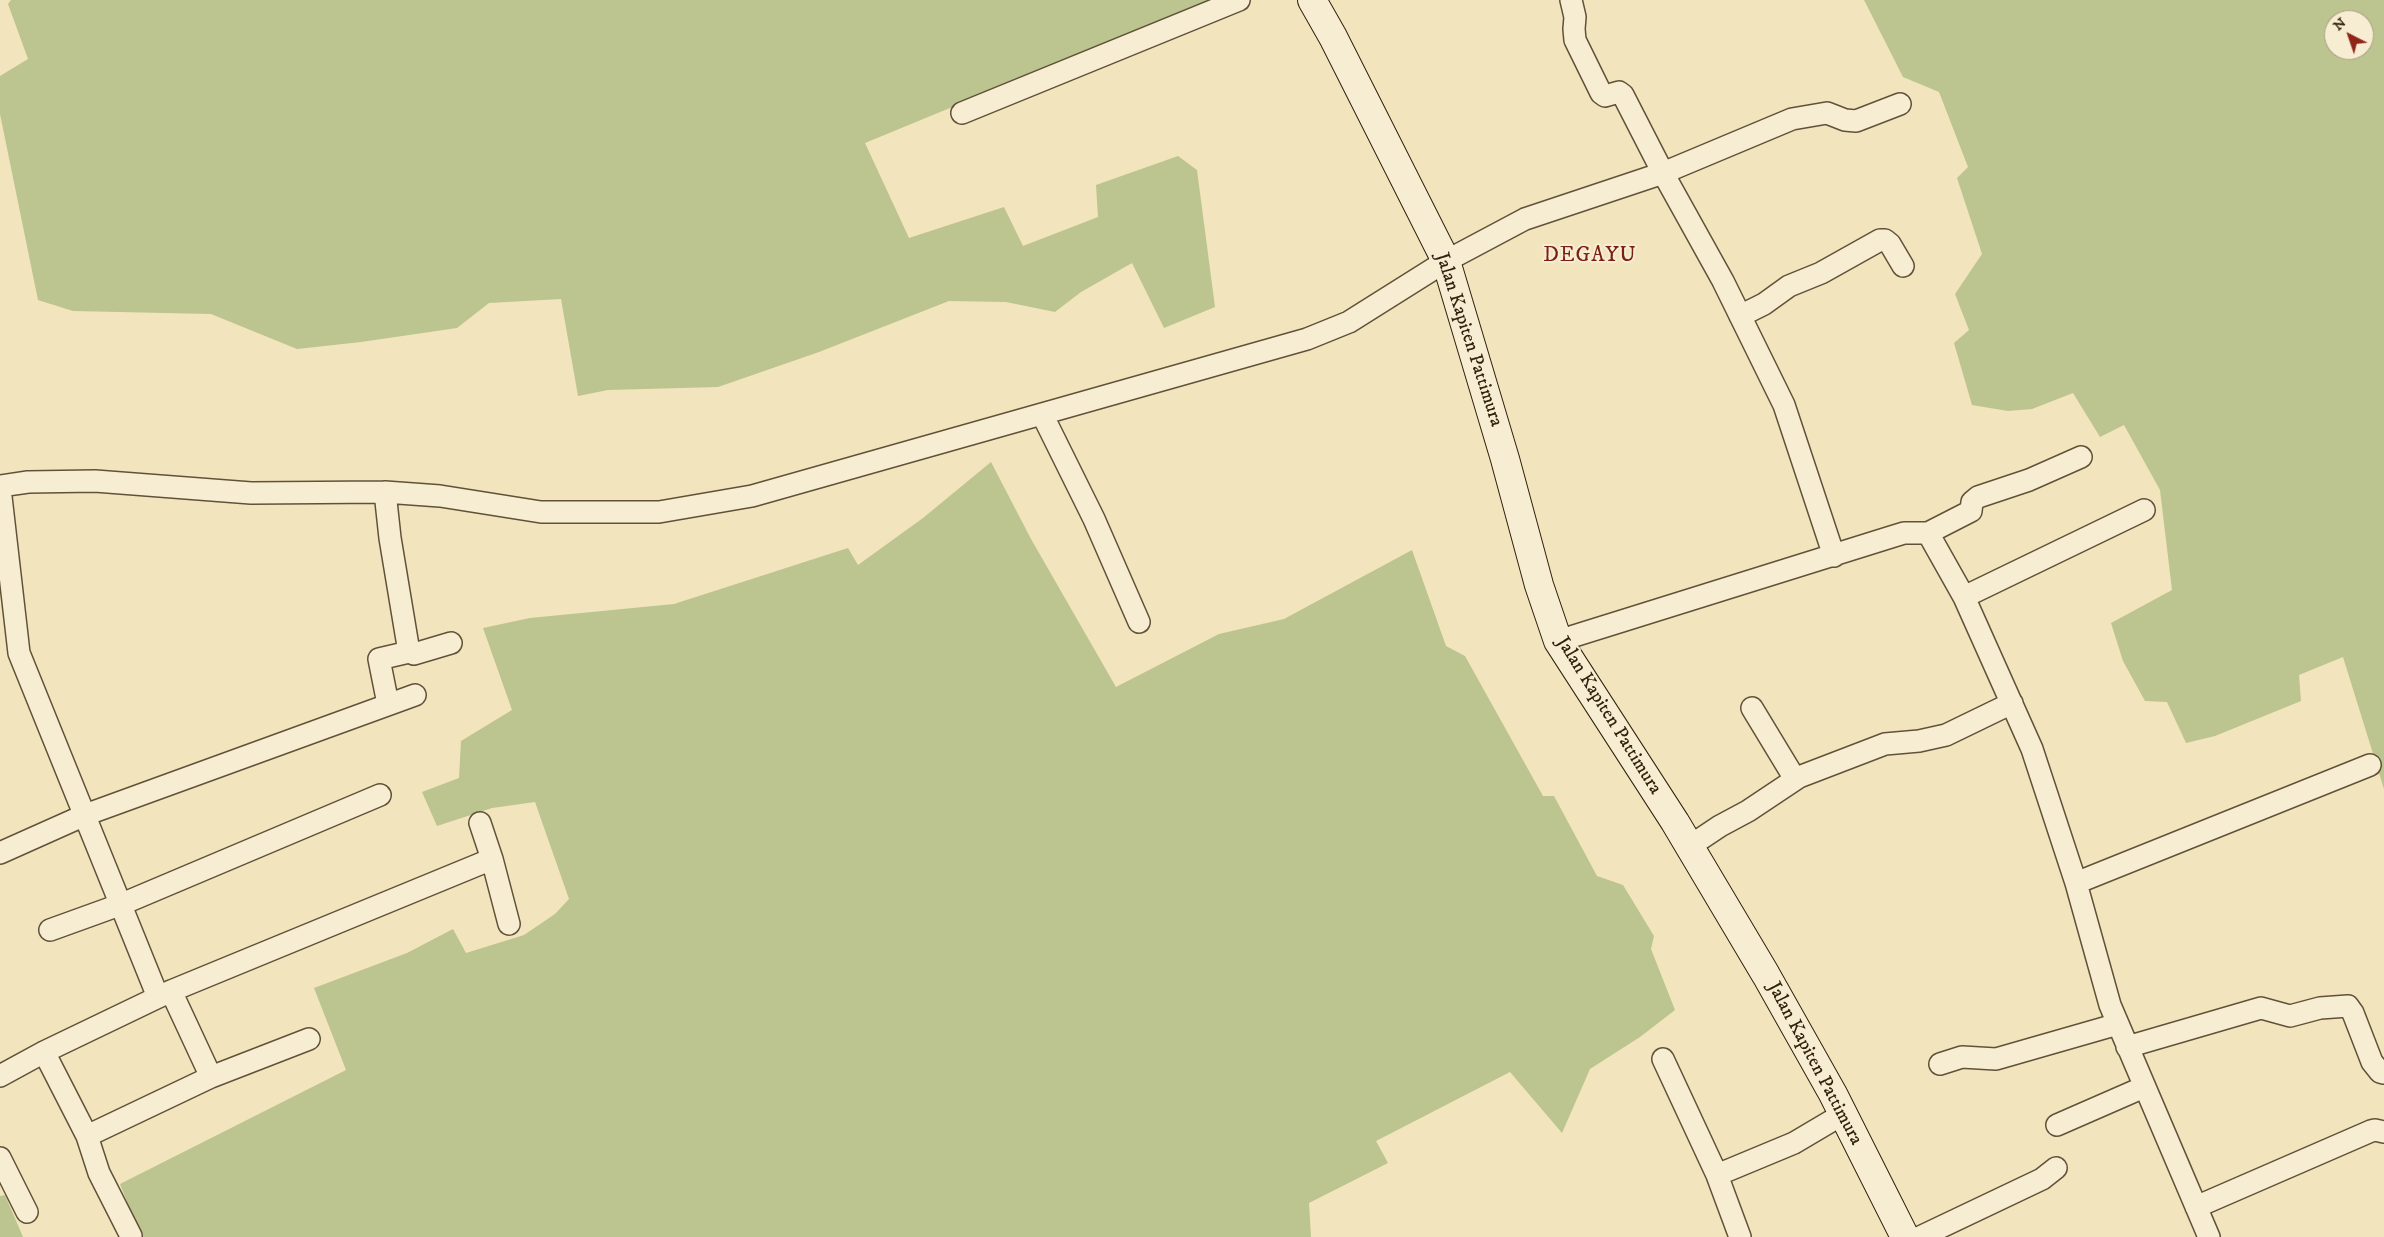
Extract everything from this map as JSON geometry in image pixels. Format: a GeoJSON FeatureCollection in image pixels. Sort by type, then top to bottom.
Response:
{"type":"FeatureCollection","features":[{"type":"Feature","properties":{"kind":"street"},"geometry":{"type":"LineString","coordinates":[[962,113],[1239,0]]}},
{"type":"Feature","properties":{"kind":"street","name":"Jalan Kapiten Pattimura"},"geometry":{"type":"LineString","coordinates":[[1312,0],[1333,37],[1446,261],[1500,441],[1539,585],[1558,641],[1690,846],[1766,976],[1843,1114],[1905,1237]]}},
{"type":"Feature","properties":{"kind":"street"},"geometry":{"type":"LineString","coordinates":[[1571,0],[1575,17],[1575,40],[1601,93],[1605,96],[1619,92],[1623,95],[1740,316],[1784,405],[1834,556]]}},
{"type":"Feature","properties":{"kind":"street"},"geometry":{"type":"LineString","coordinates":[[211,1077],[164,994],[122,904],[20,653],[0,487],[28,482],[95,481],[251,493],[385,492],[541,512],[659,512],[752,496],[1180,376],[1324,332],[1349,322],[1446,261],[1525,219],[1663,173],[1792,119],[1827,113],[1845,120],[1856,121],[1900,104]]}},
{"type":"Feature","properties":{"kind":"street"},"geometry":{"type":"LineString","coordinates":[[1740,316],[1764,304],[1789,286],[1856,256],[1880,240],[1885,240],[1890,244],[1903,266]]}},
{"type":"Feature","properties":{"kind":"street"},"geometry":{"type":"LineString","coordinates":[[1042,414],[1094,519],[1139,622]]}},
{"type":"Feature","properties":{"kind":"street"},"geometry":{"type":"LineString","coordinates":[[1558,641],[1904,533],[1928,533],[1972,511],[1972,502],[1978,497],[2029,480],[2081,456]]}},
{"type":"Feature","properties":{"kind":"street"},"geometry":{"type":"LineString","coordinates":[[385,492],[390,538],[409,652]]}},
{"type":"Feature","properties":{"kind":"street"},"geometry":{"type":"LineString","coordinates":[[1964,597],[2144,510]]}},
{"type":"Feature","properties":{"kind":"street"},"geometry":{"type":"LineString","coordinates":[[1928,533],[1964,597],[2032,749],[2076,883],[2110,1005],[2209,1237]]}},
{"type":"Feature","properties":{"kind":"street"},"geometry":{"type":"LineString","coordinates":[[388,704],[379,659],[409,652],[414,654],[451,642]]}},
{"type":"Feature","properties":{"kind":"street"},"geometry":{"type":"LineString","coordinates":[[0,853],[85,815],[415,695]]}},
{"type":"Feature","properties":{"kind":"street"},"geometry":{"type":"LineString","coordinates":[[1690,846],[1720,826],[1748,811],[1795,779],[1885,744],[1919,741],[1946,735],[2012,703]]}},
{"type":"Feature","properties":{"kind":"street"},"geometry":{"type":"LineString","coordinates":[[1752,708],[1795,779]]}},
{"type":"Feature","properties":{"kind":"street"},"geometry":{"type":"LineString","coordinates":[[2076,883],[2370,765]]}},
{"type":"Feature","properties":{"kind":"street"},"geometry":{"type":"LineString","coordinates":[[50,930],[122,904],[380,794]]}},
{"type":"Feature","properties":{"kind":"street"},"geometry":{"type":"LineString","coordinates":[[480,823],[492,859],[509,924]]}},
{"type":"Feature","properties":{"kind":"street"},"geometry":{"type":"LineString","coordinates":[[0,1076],[44,1052],[164,994],[492,859]]}},
{"type":"Feature","properties":{"kind":"street"},"geometry":{"type":"LineString","coordinates":[[2127,1047],[2260,1008],[2290,1016],[2320,1008],[2348,1006],[2353,1013],[2372,1062],[2380,1072],[2384,1073]]}},
{"type":"Feature","properties":{"kind":"street"},"geometry":{"type":"LineString","coordinates":[[1940,1064],[1967,1057],[1996,1059],[2118,1024]]}},
{"type":"Feature","properties":{"kind":"street"},"geometry":{"type":"LineString","coordinates":[[87,1136],[211,1077],[309,1039]]}},
{"type":"Feature","properties":{"kind":"street"},"geometry":{"type":"LineString","coordinates":[[44,1052],[87,1136],[99,1173],[130,1236]]}},
{"type":"Feature","properties":{"kind":"street"},"geometry":{"type":"LineString","coordinates":[[1663,1059],[1717,1175],[1740,1237]]}},
{"type":"Feature","properties":{"kind":"street"},"geometry":{"type":"LineString","coordinates":[[2057,1125],[2144,1088]]}},
{"type":"Feature","properties":{"kind":"street"},"geometry":{"type":"LineString","coordinates":[[1717,1175],[1794,1143],[1843,1114]]}},
{"type":"Feature","properties":{"kind":"street"},"geometry":{"type":"LineString","coordinates":[[2196,1207],[2370,1131],[2384,1132]]}},
{"type":"Feature","properties":{"kind":"street"},"geometry":{"type":"LineString","coordinates":[[0,1158],[27,1212]]}},
{"type":"Feature","properties":{"kind":"street"},"geometry":{"type":"LineString","coordinates":[[1920,1237],[2042,1179],[2056,1168]]}},
{"type":"Feature","properties":{"kind":"green space"},"geometry":{"type":"Polygon","coordinates":[[[11,0],[1212,0],[865,143],[909,238],[1004,207],[1023,246],[1098,217],[1096,185],[1178,156],[1197,170],[1215,307],[1164,328],[1132,263],[1081,292],[1055,312],[1006,302],[949,301],[819,352],[718,387],[608,390],[578,396],[561,299],[489,303],[457,328],[297,349],[211,314],[73,311],[38,300],[0,114],[0,76],[28,59],[8,4],[11,0]]]}},
{"type":"Feature","properties":{"kind":"green space"},"geometry":{"type":"Polygon","coordinates":[[[1864,0],[2384,0],[2384,789],[2343,657],[2299,675],[2301,701],[2215,736],[2186,743],[2167,702],[2145,701],[2123,661],[2111,623],[2172,590],[2160,490],[2124,425],[2100,437],[2073,393],[2032,409],[2008,411],[1972,405],[1954,343],[1969,330],[1955,294],[1982,254],[1957,178],[1968,167],[1939,92],[1903,77],[1864,0]]]}},
{"type":"Feature","properties":{"kind":"green space"},"geometry":{"type":"Polygon","coordinates":[[[991,462],[1031,539],[1116,687],[1219,634],[1284,619],[1412,550],[1446,646],[1465,656],[1543,796],[1554,796],[1597,876],[1623,885],[1654,936],[1651,949],[1675,1010],[1640,1037],[1590,1069],[1562,1133],[1510,1072],[1376,1141],[1388,1163],[1309,1203],[1311,1237],[141,1237],[120,1184],[346,1070],[314,988],[407,953],[453,929],[466,953],[524,935],[555,914],[569,899],[535,802],[492,808],[437,826],[422,792],[459,778],[461,741],[512,710],[483,628],[530,618],[674,604],[848,548],[858,565],[923,518],[991,462]]]}},
{"type":"Feature","properties":{"kind":"green space"},"geometry":{"type":"Polygon","coordinates":[[[5,1195],[23,1237],[0,1237],[0,1196],[5,1195]]]}},
{"type":"Feature","properties":{"kind":"district","name":"DEGAYU"},"geometry":{"type":"Point","coordinates":[1590,257]}}]}
